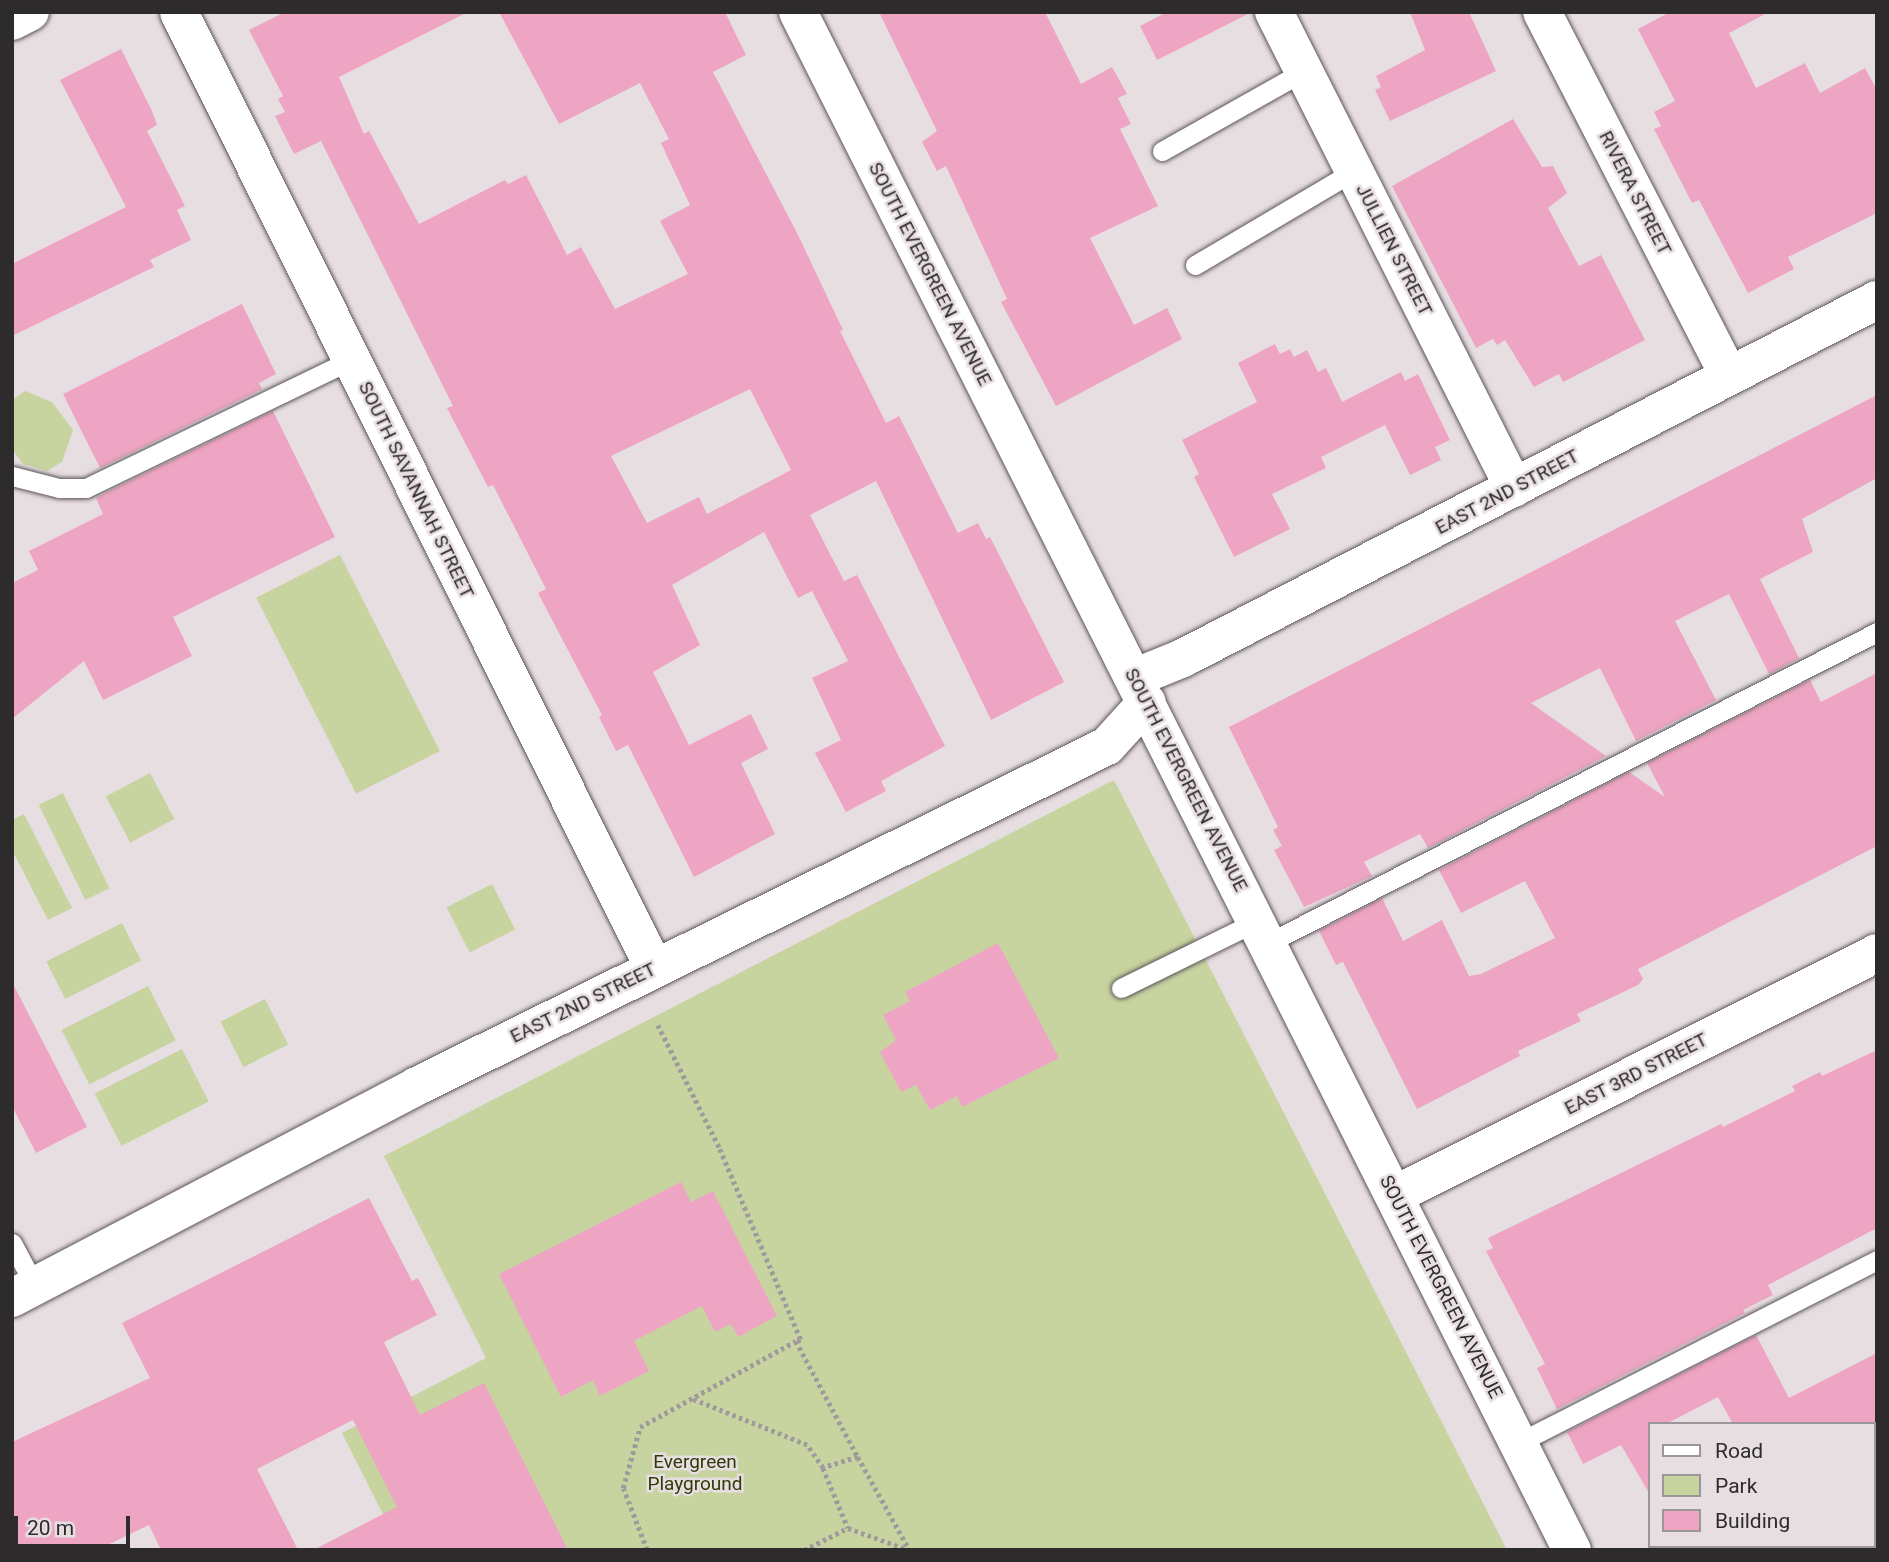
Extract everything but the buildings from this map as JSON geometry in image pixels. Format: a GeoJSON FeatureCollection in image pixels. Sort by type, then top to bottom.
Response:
{"type":"FeatureCollection","features":[{"type":"Feature","properties":{"kind":"street"},"geometry":{"type":"LineString","coordinates":[[12,21],[30,12]]}},
{"type":"Feature","properties":{"kind":"street","name":"SOUTH SAVANNAH STREET"},"geometry":{"type":"LineString","coordinates":[[179,12],[654,968]]}},
{"type":"Feature","properties":{"kind":"street","name":"SOUTH EVERGREEN AVENUE"},"geometry":{"type":"LineString","coordinates":[[797,12],[1572,1550]]}},
{"type":"Feature","properties":{"kind":"street","name":"JULLIEN STREET"},"geometry":{"type":"LineString","coordinates":[[1274,12],[1514,488]]}},
{"type":"Feature","properties":{"kind":"street","name":"RIVERA STREET"},"geometry":{"type":"LineString","coordinates":[[1542,12],[1728,374]]}},
{"type":"Feature","properties":{"kind":"street","name":"EAST 2ND STREET"},"geometry":{"type":"LineString","coordinates":[[23,1292],[417,1086],[1107,746],[1140,690],[1183,658],[1514,488],[1728,374],[1877,300]]}},
{"type":"Feature","properties":{"kind":"street","name":"EAST 3RD STREET"},"geometry":{"type":"LineString","coordinates":[[1395,1195],[1877,953]]}},
{"type":"Feature","properties":{"kind":"lane"},"geometry":{"type":"LineString","coordinates":[[1162,151],[1304,71]]}},
{"type":"Feature","properties":{"kind":"lane"},"geometry":{"type":"LineString","coordinates":[[1195,265],[1354,171]]}},
{"type":"Feature","properties":{"kind":"lane"},"geometry":{"type":"LineString","coordinates":[[12,476],[59,488],[86,488],[351,360]]}},
{"type":"Feature","properties":{"kind":"lane"},"geometry":{"type":"LineString","coordinates":[[1121,988],[1262,932],[1877,632]]}},
{"type":"Feature","properties":{"kind":"lane"},"geometry":{"type":"LineString","coordinates":[[12,1243],[23,1292]]}},
{"type":"Feature","properties":{"kind":"lane"},"geometry":{"type":"LineString","coordinates":[[1518,1443],[1877,1260]]}},
{"type":"Feature","properties":{"kind":"path"},"geometry":{"type":"LineString","coordinates":[[647,1550],[623,1488],[640,1427],[801,1340],[720,1149],[659,1025]]}},
{"type":"Feature","properties":{"kind":"path"},"geometry":{"type":"LineString","coordinates":[[796,1341],[909,1550]]}},
{"type":"Feature","properties":{"kind":"path"},"geometry":{"type":"LineString","coordinates":[[692,1399],[807,1445],[823,1468],[848,1528]]}},
{"type":"Feature","properties":{"kind":"path"},"geometry":{"type":"LineString","coordinates":[[823,1468],[858,1457]]}},
{"type":"Feature","properties":{"kind":"path"},"geometry":{"type":"LineString","coordinates":[[804,1550],[848,1528],[909,1550]]}},
{"type":"Feature","properties":{"kind":"green space"},"geometry":{"type":"Polygon","coordinates":[[[25,391],[52,402],[73,430],[62,462],[47,471],[23,464],[12,449],[12,400],[25,391]]]}},
{"type":"Feature","properties":{"kind":"green space"},"geometry":{"type":"Polygon","coordinates":[[[340,555],[440,751],[356,794],[256,598],[340,555]]]}},
{"type":"Feature","properties":{"kind":"green space"},"geometry":{"type":"Polygon","coordinates":[[[150,773],[174,819],[130,842],[106,796],[150,773]]]}},
{"type":"Feature","properties":{"kind":"green space","name":"Evergreen Playground"},"geometry":{"type":"Polygon","coordinates":[[[1114,780],[1507,1550],[401,1550],[342,1433],[486,1358],[384,1156],[1114,780]]]}},
{"type":"Feature","properties":{"kind":"green space"},"geometry":{"type":"Polygon","coordinates":[[[63,793],[109,888],[85,900],[39,805],[63,793]]]}},
{"type":"Feature","properties":{"kind":"green space"},"geometry":{"type":"Polygon","coordinates":[[[24,814],[72,908],[48,920],[12,850],[12,820],[24,814]]]}},
{"type":"Feature","properties":{"kind":"green space"},"geometry":{"type":"Polygon","coordinates":[[[492,884],[515,929],[470,953],[447,907],[492,884]]]}},
{"type":"Feature","properties":{"kind":"green space"},"geometry":{"type":"Polygon","coordinates":[[[122,923],[141,960],[65,999],[46,962],[122,923]]]}},
{"type":"Feature","properties":{"kind":"green space"},"geometry":{"type":"Polygon","coordinates":[[[148,986],[176,1040],[89,1084],[62,1030],[148,986]]]}},
{"type":"Feature","properties":{"kind":"green space"},"geometry":{"type":"Polygon","coordinates":[[[265,999],[288,1044],[244,1067],[220,1022],[265,999]]]}},
{"type":"Feature","properties":{"kind":"green space"},"geometry":{"type":"Polygon","coordinates":[[[182,1049],[209,1102],[121,1146],[95,1093],[182,1049]]]}}]}
